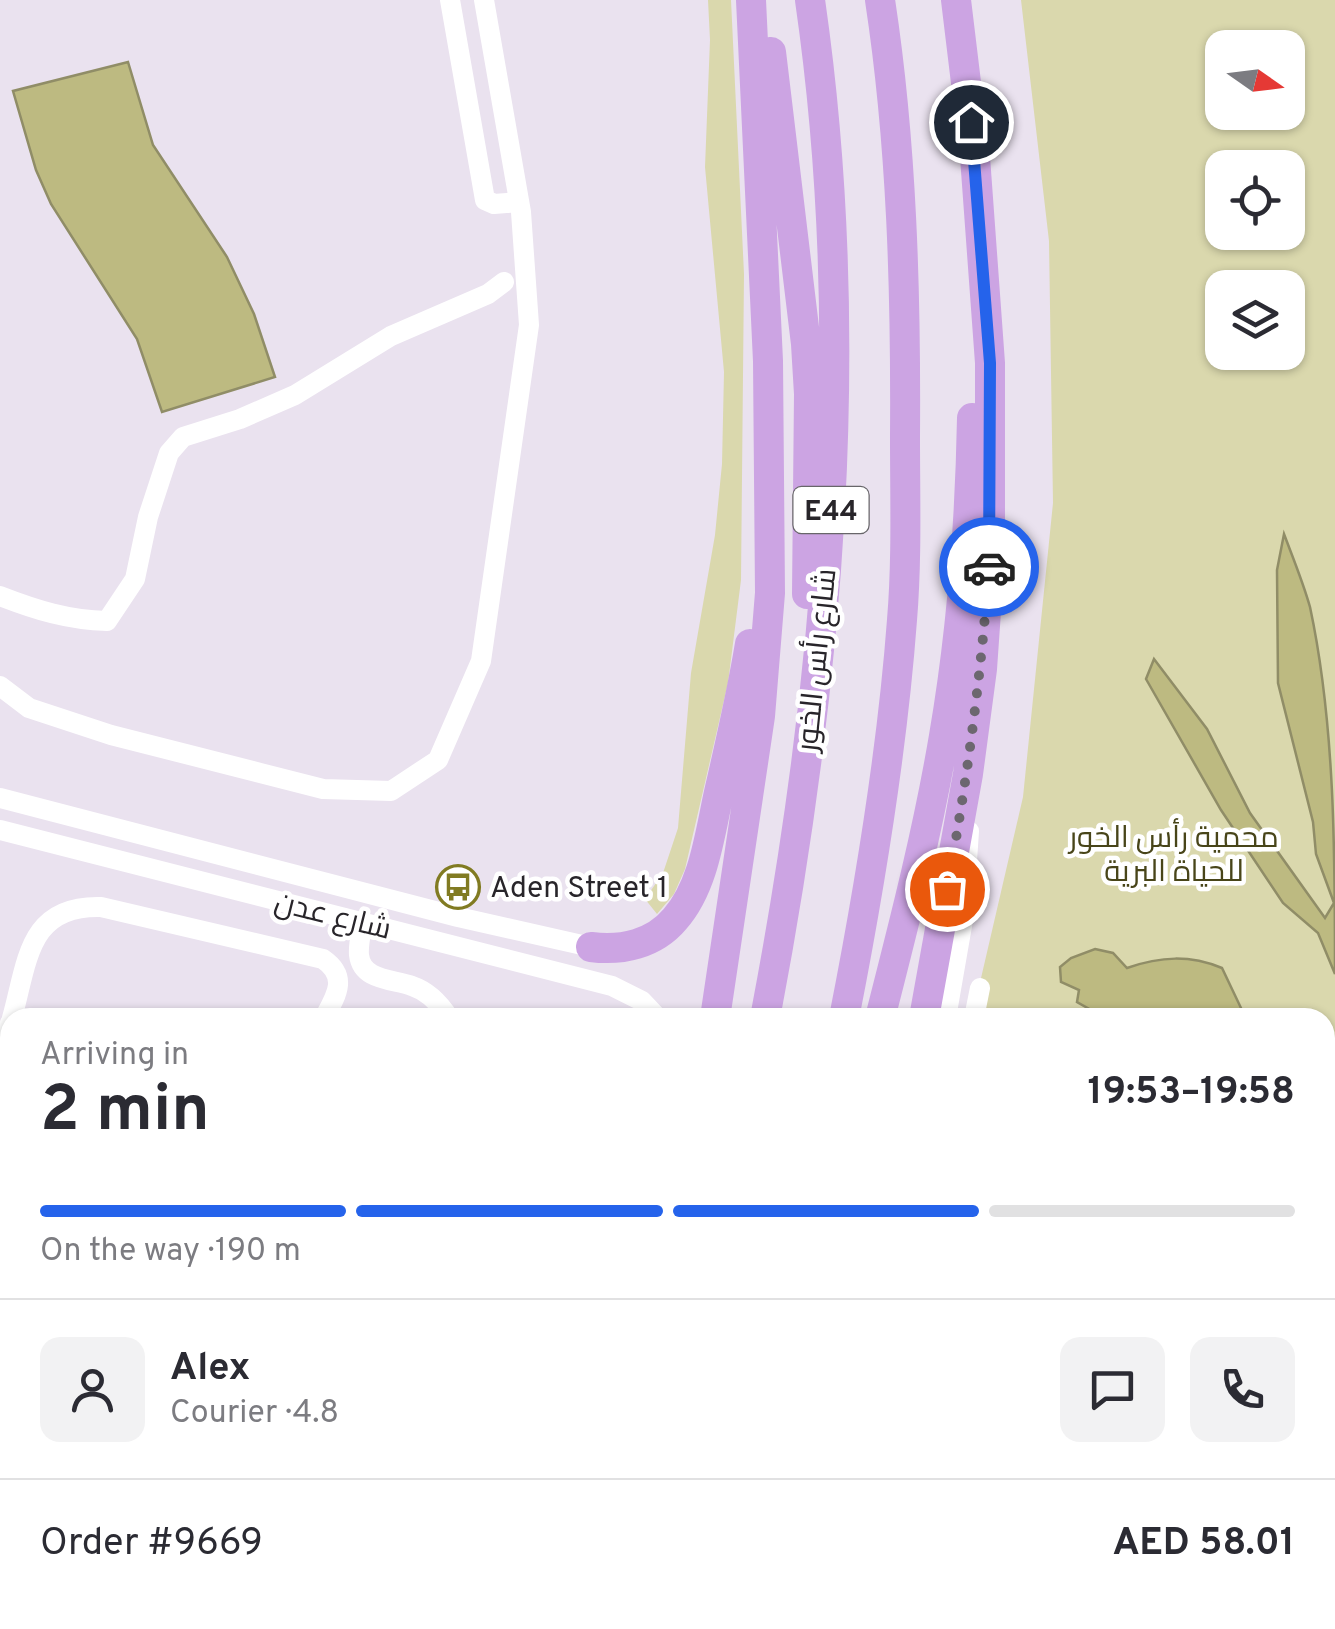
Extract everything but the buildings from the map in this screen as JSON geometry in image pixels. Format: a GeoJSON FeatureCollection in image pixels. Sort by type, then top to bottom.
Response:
{"type":"FeatureCollection","features":[{"type":"Feature","properties":{"kind":"highway"},"geometry":{"type":"LineString","coordinates":[[715,1008],[767,656],[770,593],[768,360],[751,0]]}},
{"type":"Feature","properties":{"kind":"highway"},"geometry":{"type":"LineString","coordinates":[[763,0],[785,149],[806,344],[807,614],[815,688]]}},
{"type":"Feature","properties":{"kind":"highway","name":"شارع رأس الخور"},"geometry":{"type":"LineString","coordinates":[[767,1008],[815,688],[834,454],[835,336],[826,152],[810,0]]}},
{"type":"Feature","properties":{"kind":"highway","name":"E44"},"geometry":{"type":"LineString","coordinates":[[846,1008],[886,764],[904,563],[902,260],[880,0]]}},
{"type":"Feature","properties":{"kind":"highway"},"geometry":{"type":"LineString","coordinates":[[926,1008],[968,774],[982,668],[992,482],[990,363],[975,156],[956,0]]}},
{"type":"Feature","properties":{"kind":"highway"},"geometry":{"type":"LineString","coordinates":[[882,1008],[930,815],[956,649],[969,509],[974,307],[980,235]]}},
{"type":"Feature","properties":{"kind":"highway"},"geometry":{"type":"LineString","coordinates":[[591,947],[620,948],[654,936],[675,919],[694,888],[743,684],[768,512]]}},
{"type":"Feature","properties":{"kind":"street"},"geometry":{"type":"LineString","coordinates":[[450,0],[485,200],[494,204],[519,202]]}},
{"type":"Feature","properties":{"kind":"street"},"geometry":{"type":"LineString","coordinates":[[0,686],[29,708],[111,735],[323,789],[392,791],[438,760],[481,662],[529,325],[519,202],[484,0]]}},
{"type":"Feature","properties":{"kind":"street"},"geometry":{"type":"LineString","coordinates":[[0,596],[47,614],[107,621],[135,579],[148,517],[170,453],[182,437],[240,419],[295,395],[391,336],[478,298],[504,282]]}},
{"type":"Feature","properties":{"kind":"street"},"geometry":{"type":"LineString","coordinates":[[947,1008],[968,869],[968,774]]}},
{"type":"Feature","properties":{"kind":"street","name":"شارع عدن"},"geometry":{"type":"LineString","coordinates":[[0,798],[439,912],[591,947]]}},
{"type":"Feature","properties":{"kind":"street","name":"شارع عدن"},"geometry":{"type":"LineString","coordinates":[[0,830],[612,986],[649,1008]]}},
{"type":"Feature","properties":{"kind":"street"},"geometry":{"type":"LineString","coordinates":[[14,1008],[30,951],[41,928],[58,913],[76,906],[102,907],[323,960],[334,968],[339,981],[330,1008]]}},
{"type":"Feature","properties":{"kind":"street"},"geometry":{"type":"LineString","coordinates":[[363,922],[359,956],[366,970],[414,986],[441,1008]]}},
{"type":"Feature","properties":{"kind":"street"},"geometry":{"type":"LineString","coordinates":[[976,1008],[980,988]]}},
{"type":"Feature","properties":{"kind":"green space"},"geometry":{"type":"Polygon","coordinates":[[[708,0],[731,0],[744,274],[741,580],[728,683],[685,869],[674,894],[657,914],[645,899],[663,873],[678,828],[691,673],[715,535],[722,464],[724,372],[705,167],[708,0]]]}},
{"type":"Feature","properties":{"kind":"green space","name":"محمية رأس الخور للحياة البرية"},"geometry":{"type":"Polygon","coordinates":[[[1021,0],[1335,0],[1335,1008],[974,1008],[1023,797],[1053,503],[1049,241],[1021,0]]]}},
{"type":"Feature","properties":{"kind":"shaded area"},"geometry":{"type":"Polygon","coordinates":[[[128,62],[153,145],[227,257],[254,314],[275,377],[162,412],[137,339],[51,204],[36,170],[13,91],[128,62]]]}},
{"type":"Feature","properties":{"kind":"shaded area"},"geometry":{"type":"Polygon","coordinates":[[[1284,534],[1310,607],[1324,697],[1334,836],[1335,974],[1318,933],[1283,903],[1221,810],[1146,679],[1154,659],[1207,729],[1250,813],[1325,918],[1334,903],[1316,854],[1313,822],[1278,683],[1277,570],[1284,534]]]}},
{"type":"Feature","properties":{"kind":"shaded area"},"geometry":{"type":"Polygon","coordinates":[[[1095,949],[1113,953],[1127,968],[1175,959],[1222,968],[1241,1008],[1088,1008],[1077,1002],[1079,990],[1061,982],[1060,967],[1095,949]]]}},
{"type":"Feature","properties":{"kind":"way so far"},"geometry":{"type":"LineString","coordinates":[[947,889],[982,668],[989,567]]}},
{"type":"Feature","properties":{"kind":"place","name":"Aden Street 1"},"geometry":{"type":"Point","coordinates":[458,887]}},
{"type":"Feature","properties":{"kind":"route"},"geometry":{"type":"LineString","coordinates":[[971,122],[990,363],[989,567]]}}]}
